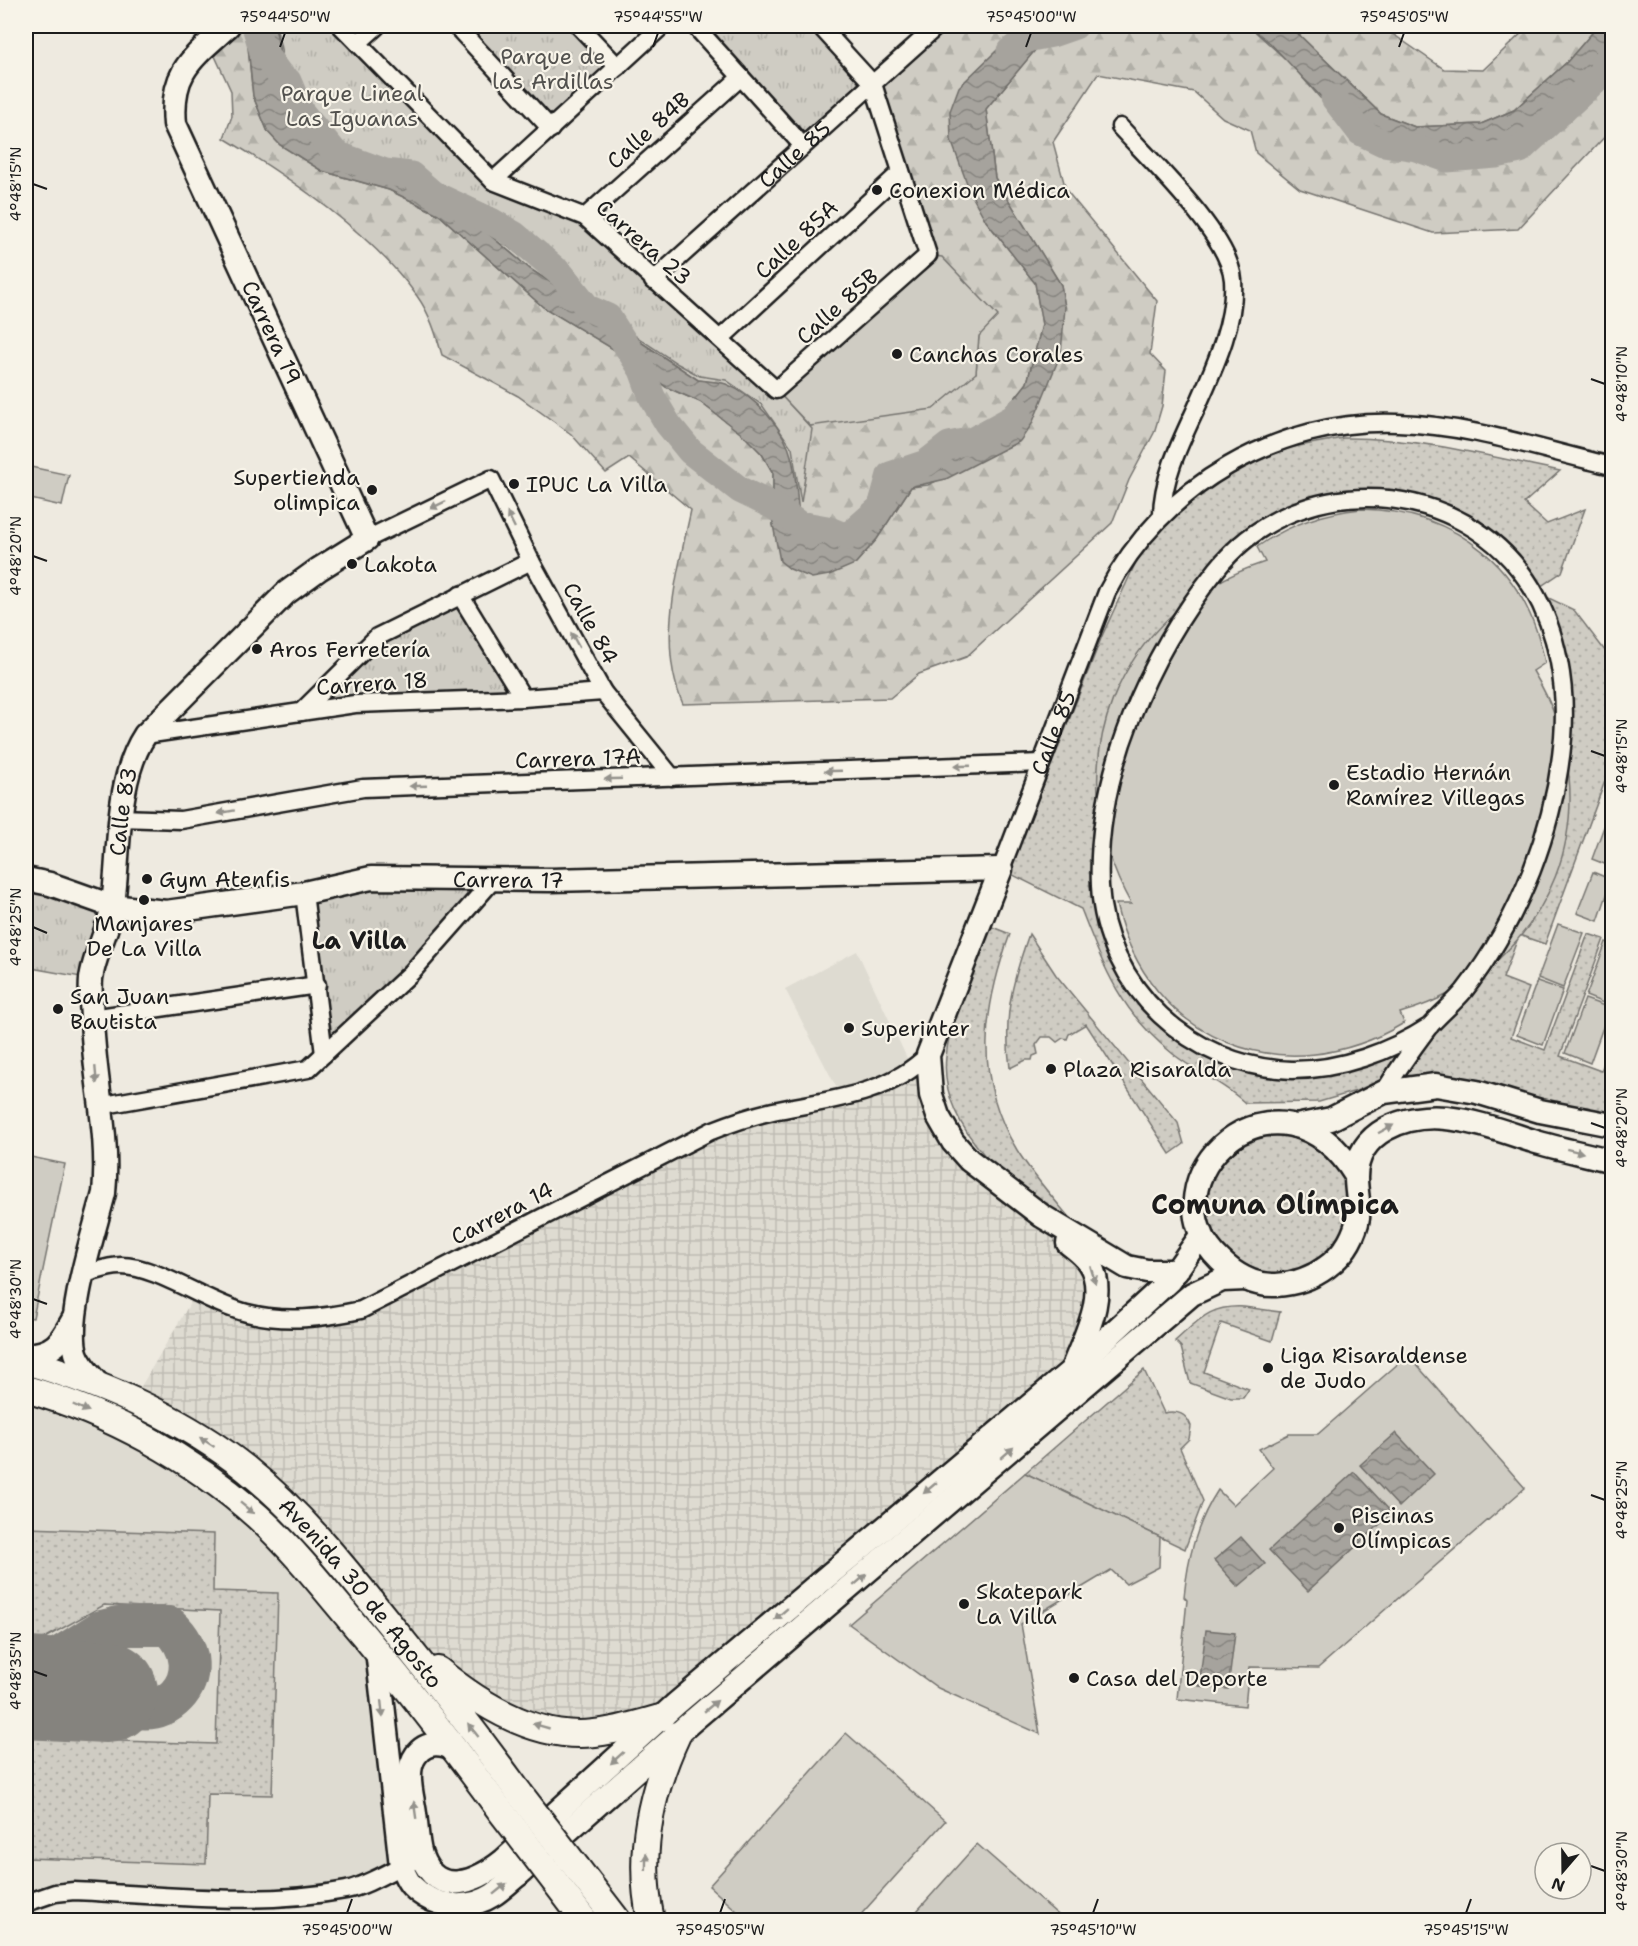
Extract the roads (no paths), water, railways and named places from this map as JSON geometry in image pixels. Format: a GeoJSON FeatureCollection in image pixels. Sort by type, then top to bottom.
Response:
{"type":"FeatureCollection","features":[{"type":"Feature","properties":{"kind":"main road","name":"Avenida 30 de Agosto"},"geometry":{"type":"LineString","coordinates":[[26,1361],[100,1386],[176,1422],[243,1466],[321,1538],[396,1631],[617,1920]]}},
{"type":"Feature","properties":{"kind":"main road","name":"Avenida 30 de Agosto"},"geometry":{"type":"LineString","coordinates":[[26,1389],[51,1396],[123,1426],[160,1446],[226,1491],[258,1517],[299,1558],[376,1650],[584,1920]]}},
{"type":"Feature","properties":{"kind":"main road"},"geometry":{"type":"LineString","coordinates":[[396,1631],[453,1682],[478,1700],[514,1718],[547,1729],[577,1734],[668,1727],[648,1823],[645,1870],[651,1920]]}},
{"type":"Feature","properties":{"kind":"street","name":"Carrera 23"},"geometry":{"type":"LineString","coordinates":[[341,26],[493,182],[585,217],[776,390]]}},
{"type":"Feature","properties":{"kind":"street"},"geometry":{"type":"LineString","coordinates":[[358,43],[377,26]]}},
{"type":"Feature","properties":{"kind":"street"},"geometry":{"type":"LineString","coordinates":[[456,26],[551,129]]}},
{"type":"Feature","properties":{"kind":"street"},"geometry":{"type":"LineString","coordinates":[[579,26],[618,67]]}},
{"type":"Feature","properties":{"kind":"street"},"geometry":{"type":"LineString","coordinates":[[493,182],[662,26]]}},
{"type":"Feature","properties":{"kind":"street"},"geometry":{"type":"LineString","coordinates":[[695,26],[803,146]]}},
{"type":"Feature","properties":{"kind":"street"},"geometry":{"type":"LineString","coordinates":[[820,26],[873,84],[901,172]]}},
{"type":"Feature","properties":{"kind":"street","name":"Calle 85"},"geometry":{"type":"LineString","coordinates":[[653,281],[937,26]]}},
{"type":"Feature","properties":{"kind":"street","name":"Carrera 19"},"geometry":{"type":"LineString","coordinates":[[222,31],[191,58],[180,76],[175,96],[175,124],[367,539]]}},
{"type":"Feature","properties":{"kind":"street","name":"Calle 84B"},"geometry":{"type":"LineString","coordinates":[[585,217],[741,77]]}},
{"type":"Feature","properties":{"kind":"street"},"geometry":{"type":"LineString","coordinates":[[1120,127],[1189,204],[1222,246],[1233,279],[1222,351],[1166,484],[1162,515]]}},
{"type":"Feature","properties":{"kind":"street","name":"Calle 85B"},"geometry":{"type":"LineString","coordinates":[[776,390],[928,255],[901,172]]}},
{"type":"Feature","properties":{"kind":"street","name":"Calle 85A"},"geometry":{"type":"LineString","coordinates":[[721,338],[901,172]]}},
{"type":"Feature","properties":{"kind":"street","name":"Calle 85"},"geometry":{"type":"LineString","coordinates":[[928,1055],[1107,592],[1130,552],[1162,515],[1197,485],[1276,443],[1307,434],[1367,424],[1397,423],[1494,436],[1612,466]]}},
{"type":"Feature","properties":{"kind":"street","name":"Calle 83"},"geometry":{"type":"LineString","coordinates":[[26,1355],[50,1351],[62,1339],[74,1318],[104,1193],[105,1141],[93,1044],[91,979],[112,906],[119,818],[138,746],[146,735],[286,593],[367,539],[491,479]]}},
{"type":"Feature","properties":{"kind":"street","name":"Calle 84"},"geometry":{"type":"LineString","coordinates":[[491,479],[531,561],[603,692],[672,777]]}},
{"type":"Feature","properties":{"kind":"street"},"geometry":{"type":"LineString","coordinates":[[1384,1092],[1430,1026],[1460,995],[1490,953],[1515,908],[1536,860],[1553,802],[1563,734],[1564,708],[1557,648],[1534,591],[1521,572],[1499,548],[1473,528],[1433,508],[1401,500],[1368,496],[1324,501],[1282,516],[1263,526],[1228,554],[1182,615],[1155,663],[1130,721],[1111,791],[1100,864],[1105,919],[1125,971],[1159,1015],[1204,1047],[1239,1062],[1293,1070],[1330,1066],[1384,1051],[1411,1039],[1430,1026]]}},
{"type":"Feature","properties":{"kind":"street"},"geometry":{"type":"LineString","coordinates":[[301,712],[377,637],[531,561]]}},
{"type":"Feature","properties":{"kind":"street"},"geometry":{"type":"LineString","coordinates":[[460,595],[523,698]]}},
{"type":"Feature","properties":{"kind":"street","name":"Carrera 18"},"geometry":{"type":"LineString","coordinates":[[146,735],[355,704],[523,698],[603,692]]}},
{"type":"Feature","properties":{"kind":"street","name":"Carrera 17A"},"geometry":{"type":"LineString","coordinates":[[119,818],[181,820],[363,788],[1041,763]]}},
{"type":"Feature","properties":{"kind":"street","name":"Carrera 17"},"geometry":{"type":"LineString","coordinates":[[26,879],[50,884],[112,906],[166,912],[304,893],[371,878],[493,880],[507,877],[551,880],[1001,869]]}},
{"type":"Feature","properties":{"kind":"street"},"geometry":{"type":"LineString","coordinates":[[99,1106],[308,1069],[411,974],[493,880]]}},
{"type":"Feature","properties":{"kind":"street"},"geometry":{"type":"LineString","coordinates":[[304,893],[324,1054]]}},
{"type":"Feature","properties":{"kind":"street"},"geometry":{"type":"LineString","coordinates":[[92,1018],[317,985]]}},
{"type":"Feature","properties":{"kind":"street"},"geometry":{"type":"LineString","coordinates":[[928,1055],[931,1095],[938,1116],[953,1142],[969,1160],[1042,1216],[1127,1267],[1147,1271],[1177,1271]]}},
{"type":"Feature","properties":{"kind":"street","name":"Carrera 14"},"geometry":{"type":"LineString","coordinates":[[85,1274],[122,1266],[141,1270],[224,1306],[270,1318],[326,1318],[361,1310],[711,1131],[770,1112],[842,1098],[894,1081],[928,1055]]}},
{"type":"Feature","properties":{"kind":"street"},"geometry":{"type":"LineString","coordinates":[[1407,1060],[1412,1078],[1425,1086]]}},
{"type":"Feature","properties":{"kind":"street"},"geometry":{"type":"LineString","coordinates":[[1246,1279],[1216,1256],[1202,1234],[1196,1218],[1198,1188],[1215,1150],[1223,1141],[1247,1128],[1270,1123],[1296,1126],[1316,1124],[1339,1116],[1384,1092],[1425,1086],[1477,1092],[1540,1111],[1612,1125]]}},
{"type":"Feature","properties":{"kind":"street"},"geometry":{"type":"LineString","coordinates":[[456,1751],[447,1745],[435,1744],[424,1748],[415,1756],[410,1778],[421,1855],[430,1870],[441,1879],[453,1883],[467,1883],[484,1876],[668,1727],[1192,1294],[1222,1280],[1246,1279],[1272,1285],[1291,1284],[1313,1277],[1333,1262],[1352,1237],[1357,1222],[1356,1176],[1363,1153],[1372,1137],[1384,1128],[1421,1118],[1445,1118],[1473,1122],[1612,1161]]}},
{"type":"Feature","properties":{"kind":"street"},"geometry":{"type":"LineString","coordinates":[[1296,1126],[1336,1149],[1356,1176]]}},
{"type":"Feature","properties":{"kind":"street"},"geometry":{"type":"LineString","coordinates":[[1042,1216],[1088,1262],[1094,1275],[1095,1302],[1072,1370]]}},
{"type":"Feature","properties":{"kind":"street"},"geometry":{"type":"LineString","coordinates":[[376,1650],[401,1866],[411,1885],[429,1899],[450,1905],[472,1905],[492,1896],[824,1577],[1072,1370],[1177,1271],[1202,1234]]}},
{"type":"Feature","properties":{"kind":"street","name":"Calle 83"},"geometry":{"type":"LineString","coordinates":[[74,1318],[76,1352],[80,1363],[100,1386]]}},
{"type":"Feature","properties":{"kind":"street"},"geometry":{"type":"LineString","coordinates":[[26,1903],[55,1893],[74,1891],[220,1899],[348,1890],[421,1855]]}},
{"type":"Feature","properties":{"kind":"water"},"geometry":{"type":"Polygon","coordinates":[[[246,26],[275,26],[285,82],[318,139],[336,154],[356,163],[411,175],[439,186],[485,231],[530,269],[698,380],[726,384],[747,396],[767,414],[783,436],[788,448],[795,475],[800,524],[816,539],[832,542],[847,537],[862,525],[876,482],[926,463],[989,431],[1027,383],[1042,325],[1035,283],[986,221],[971,194],[951,140],[950,111],[959,87],[1022,26],[1041,26],[1042,36],[1075,26],[1085,26],[1036,49],[986,109],[995,178],[1061,285],[1065,307],[1061,353],[1032,424],[1020,441],[946,479],[911,487],[877,539],[855,564],[829,575],[812,578],[790,569],[780,561],[773,525],[773,473],[762,454],[744,436],[700,402],[666,387],[625,356],[543,307],[438,214],[389,190],[322,171],[280,145],[268,132],[253,96],[246,26]]]}},
{"type":"Feature","properties":{"kind":"water"},"geometry":{"type":"Polygon","coordinates":[[[1249,26],[1290,26],[1381,114],[1415,127],[1481,124],[1514,110],[1567,62],[1598,26],[1612,26],[1612,53],[1581,92],[1520,150],[1496,155],[1447,159],[1408,155],[1340,117],[1270,43],[1249,26]]]}},
{"type":"Feature","properties":{"kind":"water"},"geometry":{"type":"Polygon","coordinates":[[[1396,1433],[1434,1474],[1399,1507],[1360,1465],[1396,1433]]]}},
{"type":"Feature","properties":{"kind":"water"},"geometry":{"type":"Polygon","coordinates":[[[1354,1472],[1392,1513],[1308,1591],[1269,1550],[1354,1472]]]}},
{"type":"Feature","properties":{"kind":"water"},"geometry":{"type":"Polygon","coordinates":[[[1241,1537],[1265,1564],[1238,1587],[1214,1560],[1241,1537]]]}},
{"type":"Feature","properties":{"kind":"water"},"geometry":{"type":"Polygon","coordinates":[[[1206,1630],[1235,1633],[1228,1689],[1199,1686],[1206,1630]]]}},
{"type":"Feature","properties":{"kind":"waterway"},"geometry":{"type":"LineString","coordinates":[[255,26],[263,52],[285,82],[288,81],[301,112],[336,154],[385,172],[411,175],[433,194],[515,235],[562,275],[588,308],[608,317],[642,370],[652,397],[668,424],[690,451],[740,490],[773,506],[799,524],[827,529],[847,537],[881,507],[890,475],[926,463],[949,445],[973,440],[1013,418],[1019,411]]}},
{"type":"Feature","properties":{"kind":"waterway"},"geometry":{"type":"LineString","coordinates":[[1010,51],[1026,39],[1052,34],[1075,26]]}},
{"type":"Feature","properties":{"kind":"waterway"},"geometry":{"type":"LineString","coordinates":[[1334,98],[1360,132],[1383,143],[1416,148],[1447,159],[1496,155],[1520,150],[1602,74],[1604,62],[1612,58]]}},
{"type":"Feature","properties":{"kind":"place","name":"Conexion Médica"},"geometry":{"type":"Point","coordinates":[877,190]}},
{"type":"Feature","properties":{"kind":"place","name":"Canchas Corales"},"geometry":{"type":"Point","coordinates":[897,354]}},
{"type":"Feature","properties":{"kind":"place","name":"IPUC La Villa"},"geometry":{"type":"Point","coordinates":[514,484]}},
{"type":"Feature","properties":{"kind":"place","name":"Supertienda olimpica"},"geometry":{"type":"Point","coordinates":[372,490]}},
{"type":"Feature","properties":{"kind":"place","name":"Lakota"},"geometry":{"type":"Point","coordinates":[352,564]}},
{"type":"Feature","properties":{"kind":"place","name":"Aros Ferretería"},"geometry":{"type":"Point","coordinates":[257,649]}},
{"type":"Feature","properties":{"kind":"place","name":"Estadio Hernán Ramírez Villegas"},"geometry":{"type":"Point","coordinates":[1334,785]}},
{"type":"Feature","properties":{"kind":"place","name":"Gym Atenfis"},"geometry":{"type":"Point","coordinates":[147,879]}},
{"type":"Feature","properties":{"kind":"place","name":"Manjares De La Villa"},"geometry":{"type":"Point","coordinates":[144,900]}},
{"type":"Feature","properties":{"kind":"place","name":"San Juan Bautista"},"geometry":{"type":"Point","coordinates":[58,1009]}},
{"type":"Feature","properties":{"kind":"place","name":"Superinter"},"geometry":{"type":"Point","coordinates":[849,1028]}},
{"type":"Feature","properties":{"kind":"place","name":"Plaza Risaralda"},"geometry":{"type":"Point","coordinates":[1051,1069]}},
{"type":"Feature","properties":{"kind":"place","name":"Liga Risaraldense de Judo"},"geometry":{"type":"Point","coordinates":[1268,1368]}},
{"type":"Feature","properties":{"kind":"place","name":"Piscinas Olímpicas"},"geometry":{"type":"Point","coordinates":[1339,1528]}},
{"type":"Feature","properties":{"kind":"place","name":"Skatepark La Villa"},"geometry":{"type":"Point","coordinates":[964,1604]}},
{"type":"Feature","properties":{"kind":"place","name":"Casa del Deporte"},"geometry":{"type":"Point","coordinates":[1074,1678]}},
{"type":"Feature","properties":{"kind":"district","name":"La Villa"},"geometry":{"type":"Point","coordinates":[359,941]}},
{"type":"Feature","properties":{"kind":"district","name":"Comuna Olímpica"},"geometry":{"type":"Point","coordinates":[1275,1204]}},
{"type":"Feature","properties":{"kind":"park label","name":"Parque de las Ardillas"},"geometry":{"type":"Point","coordinates":[553,68]}},
{"type":"Feature","properties":{"kind":"park label","name":"Parque Lineal Las Iguanas"},"geometry":{"type":"Point","coordinates":[352,106]}}]}
